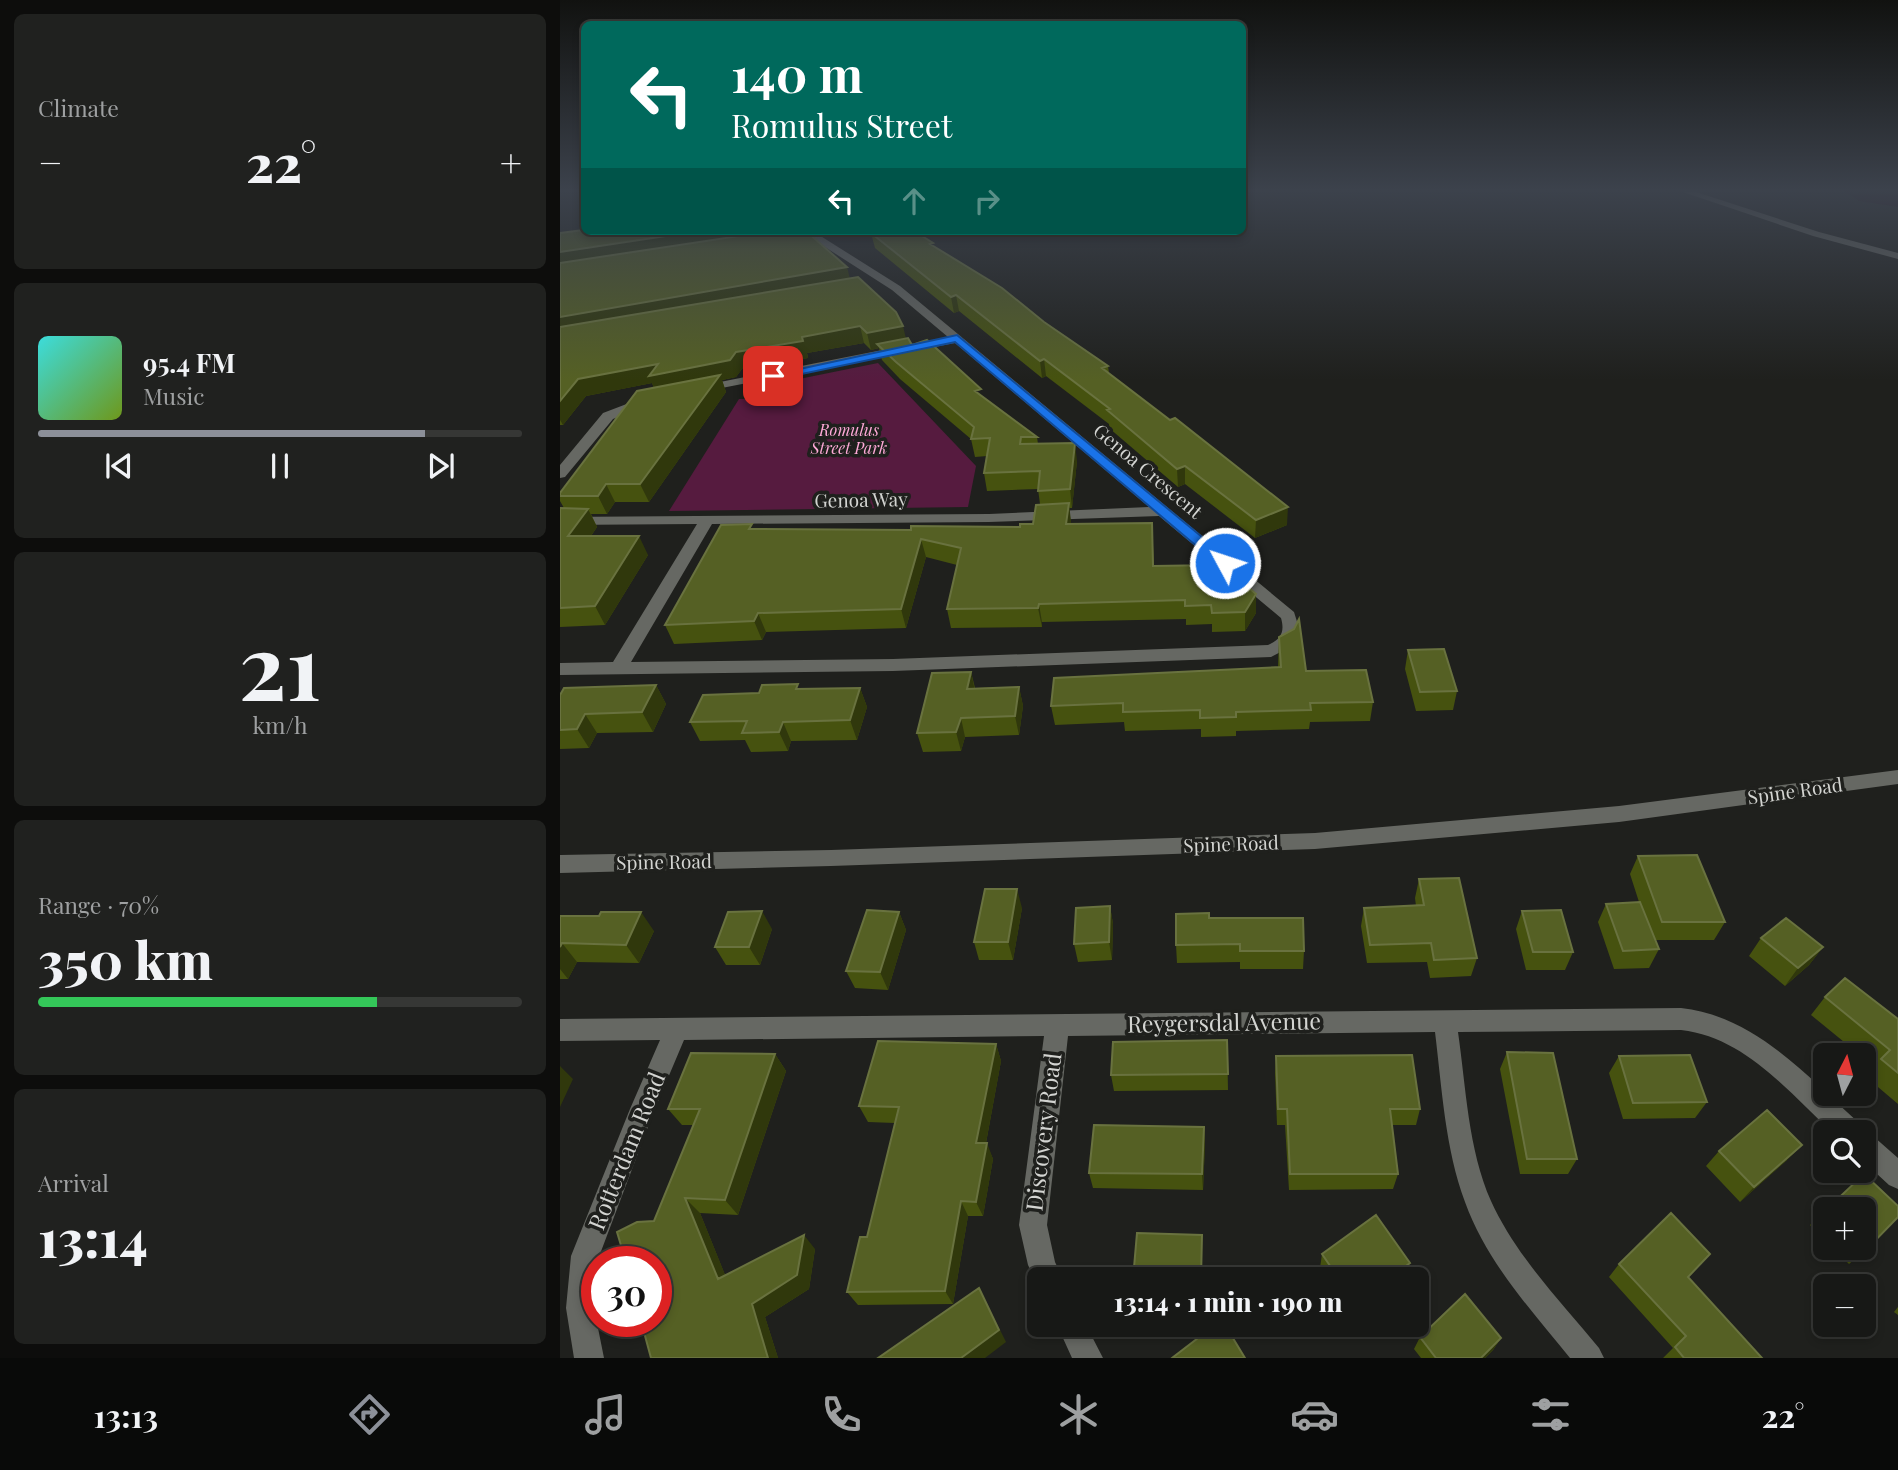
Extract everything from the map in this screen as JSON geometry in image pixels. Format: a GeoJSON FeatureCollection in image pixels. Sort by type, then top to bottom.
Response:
{"type":"FeatureCollection","features":[{"type":"Feature","properties":{"kind":"street","name":"Genoa Crescent"},"geometry":{"type":"LineString","coordinates":[[560,669],[920,664],[1271,651],[1282,647],[1290,638],[1292,624],[1288,616],[957,339],[886,282],[841,253]]}},
{"type":"Feature","properties":{"kind":"street"},"geometry":{"type":"LineString","coordinates":[[862,286],[886,282]]}},
{"type":"Feature","properties":{"kind":"street"},"geometry":{"type":"LineString","coordinates":[[680,394],[957,339]]}},
{"type":"Feature","properties":{"kind":"street"},"geometry":{"type":"LineString","coordinates":[[560,474],[608,416],[631,405],[653,400]]}},
{"type":"Feature","properties":{"kind":"street","name":"Genoa Way"},"geometry":{"type":"LineString","coordinates":[[560,521],[989,518],[1162,511]]}},
{"type":"Feature","properties":{"kind":"street"},"geometry":{"type":"LineString","coordinates":[[618,669],[707,520]]}},
{"type":"Feature","properties":{"kind":"street","name":"Spine Road"},"geometry":{"type":"LineString","coordinates":[[560,864],[845,858],[1315,841],[1619,814],[1898,777]]}},
{"type":"Feature","properties":{"kind":"street","name":"Reygersdal Avenue"},"geometry":{"type":"LineString","coordinates":[[560,1030],[1659,1018],[1708,1023],[1735,1036],[1775,1065],[1837,1120]]}},
{"type":"Feature","properties":{"kind":"street"},"geometry":{"type":"LineString","coordinates":[[1445,1020],[1469,1175],[1488,1223],[1523,1276],[1589,1358]]}},
{"type":"Feature","properties":{"kind":"street","name":"Discovery Road"},"geometry":{"type":"LineString","coordinates":[[1043,1267],[1033,1225],[1057,1025]]}},
{"type":"Feature","properties":{"kind":"street","name":"Rotterdam Road"},"geometry":{"type":"LineString","coordinates":[[589,1358],[580,1308],[585,1256],[642,1109],[677,1029]]}},
{"type":"Feature","properties":{"kind":"street"},"geometry":{"type":"LineString","coordinates":[[1876,1156],[1898,1176]]}},
{"type":"Feature","properties":{"kind":"street"},"geometry":{"type":"LineString","coordinates":[[1078,1337],[1088,1358]]}},
{"type":"Feature","properties":{"kind":"green space","name":"Romulus Street Park"},"geometry":{"type":"Polygon","coordinates":[[[878,363],[976,466],[968,507],[669,511],[739,399],[753,399],[760,387],[878,363]]]}},
{"type":"Feature","properties":{"kind":"building"},"geometry":{"type":"Polygon","coordinates":[[[624,253],[831,253],[847,267],[560,317],[560,263],[624,253]]]}},
{"type":"Feature","properties":{"kind":"building"},"geometry":{"type":"Polygon","coordinates":[[[896,253],[945,253],[1002,288],[1044,322],[1108,366],[1102,368],[1170,420],[1175,418],[1288,507],[1256,520],[1185,466],[1177,469],[1107,410],[1110,409],[1044,359],[1040,361],[956,295],[951,297],[896,253]]]}},
{"type":"Feature","properties":{"kind":"building"},"geometry":{"type":"Polygon","coordinates":[[[858,277],[896,312],[903,326],[867,333],[860,326],[802,337],[803,341],[736,352],[730,360],[649,376],[658,364],[578,379],[560,401],[560,327],[858,277]]]}},
{"type":"Feature","properties":{"kind":"building"},"geometry":{"type":"Polygon","coordinates":[[[908,338],[912,345],[927,340],[981,389],[975,391],[1037,437],[1021,437],[1020,444],[1075,443],[1070,489],[1038,491],[1040,471],[984,473],[990,438],[971,439],[974,427],[877,344],[908,338]]]}},
{"type":"Feature","properties":{"kind":"building"},"geometry":{"type":"Polygon","coordinates":[[[720,375],[640,484],[606,484],[598,496],[560,496],[637,391],[720,375]]]}},
{"type":"Feature","properties":{"kind":"building"},"geometry":{"type":"Polygon","coordinates":[[[1069,503],[1066,524],[1152,523],[1153,566],[1217,565],[1218,583],[1242,582],[1256,594],[1245,612],[1212,613],[1211,605],[1185,606],[1185,600],[1039,604],[1038,608],[947,609],[961,548],[921,539],[901,609],[758,613],[754,621],[665,625],[721,525],[752,524],[749,529],[911,530],[911,526],[1020,527],[1020,524],[1033,524],[1036,505],[1069,503]]]}},
{"type":"Feature","properties":{"kind":"building"},"geometry":{"type":"Polygon","coordinates":[[[560,508],[588,509],[568,536],[639,536],[595,606],[560,608],[560,508]]]}},
{"type":"Feature","properties":{"kind":"building"},"geometry":{"type":"Polygon","coordinates":[[[1299,619],[1306,671],[1366,670],[1373,702],[1310,703],[1311,710],[1236,712],[1236,717],[1200,718],[1200,710],[1123,712],[1123,703],[1051,706],[1054,678],[1281,667],[1279,637],[1294,629],[1299,619]]]}},
{"type":"Feature","properties":{"kind":"building"},"geometry":{"type":"Polygon","coordinates":[[[1444,649],[1457,691],[1420,692],[1408,650],[1444,649]]]}},
{"type":"Feature","properties":{"kind":"building"},"geometry":{"type":"Polygon","coordinates":[[[971,672],[967,689],[1019,687],[1015,716],[961,718],[956,732],[917,733],[932,673],[971,672]]]}},
{"type":"Feature","properties":{"kind":"building"},"geometry":{"type":"Polygon","coordinates":[[[798,684],[796,689],[860,688],[850,720],[783,722],[779,732],[742,733],[747,721],[690,722],[703,695],[759,693],[762,685],[798,684]]]}},
{"type":"Feature","properties":{"kind":"building"},"geometry":{"type":"Polygon","coordinates":[[[656,685],[642,712],[585,714],[577,729],[560,730],[560,695],[564,688],[656,685]]]}},
{"type":"Feature","properties":{"kind":"building"},"geometry":{"type":"Polygon","coordinates":[[[1697,855],[1725,922],[1662,922],[1638,856],[1697,855]]]}},
{"type":"Feature","properties":{"kind":"building"},"geometry":{"type":"Polygon","coordinates":[[[1459,878],[1477,958],[1434,960],[1431,943],[1370,945],[1364,908],[1424,905],[1419,879],[1459,878]]]}},
{"type":"Feature","properties":{"kind":"building"},"geometry":{"type":"Polygon","coordinates":[[[985,889],[1017,889],[1008,942],[974,942],[985,889]]]}},
{"type":"Feature","properties":{"kind":"building"},"geometry":{"type":"Polygon","coordinates":[[[1640,902],[1659,949],[1623,951],[1606,904],[1640,902]]]}},
{"type":"Feature","properties":{"kind":"building"},"geometry":{"type":"Polygon","coordinates":[[[1110,906],[1109,942],[1074,944],[1076,908],[1110,906]]]}},
{"type":"Feature","properties":{"kind":"building"},"geometry":{"type":"Polygon","coordinates":[[[867,910],[899,912],[880,972],[846,971],[867,910]]]}},
{"type":"Feature","properties":{"kind":"building"},"geometry":{"type":"Polygon","coordinates":[[[1561,910],[1573,952],[1533,952],[1522,911],[1561,910]]]}},
{"type":"Feature","properties":{"kind":"building"},"geometry":{"type":"Polygon","coordinates":[[[762,911],[749,947],[715,947],[728,912],[762,911]]]}},
{"type":"Feature","properties":{"kind":"building"},"geometry":{"type":"Polygon","coordinates":[[[601,912],[641,912],[626,945],[562,943],[560,947],[560,916],[599,916],[601,912]]]}},
{"type":"Feature","properties":{"kind":"building"},"geometry":{"type":"Polygon","coordinates":[[[1209,913],[1209,918],[1303,918],[1304,951],[1240,951],[1240,944],[1176,945],[1176,914],[1209,913]]]}},
{"type":"Feature","properties":{"kind":"building"},"geometry":{"type":"Polygon","coordinates":[[[1786,918],[1823,947],[1798,968],[1761,938],[1786,918]]]}},
{"type":"Feature","properties":{"kind":"building"},"geometry":{"type":"Polygon","coordinates":[[[1845,978],[1898,1019],[1898,1073],[1881,1059],[1890,1050],[1825,997],[1845,978]]]}},
{"type":"Feature","properties":{"kind":"building"},"geometry":{"type":"Polygon","coordinates":[[[1227,1040],[1228,1074],[1111,1075],[1113,1042],[1227,1040]]]}},
{"type":"Feature","properties":{"kind":"building"},"geometry":{"type":"Polygon","coordinates":[[[878,1041],[996,1044],[976,1143],[987,1143],[976,1202],[961,1201],[945,1291],[847,1292],[860,1237],[867,1237],[899,1107],[859,1106],[878,1041]]]}},
{"type":"Feature","properties":{"kind":"building"},"geometry":{"type":"Polygon","coordinates":[[[1507,1052],[1553,1053],[1577,1159],[1527,1159],[1507,1052]]]}},
{"type":"Feature","properties":{"kind":"building"},"geometry":{"type":"Polygon","coordinates":[[[691,1053],[775,1054],[725,1200],[685,1198],[718,1279],[804,1235],[797,1275],[752,1304],[768,1358],[651,1358],[645,1337],[672,1337],[672,1246],[621,1246],[617,1232],[637,1222],[654,1221],[700,1109],[668,1109],[691,1053]]]}},
{"type":"Feature","properties":{"kind":"building"},"geometry":{"type":"Polygon","coordinates":[[[1412,1055],[1420,1109],[1390,1109],[1398,1174],[1290,1174],[1287,1109],[1278,1109],[1276,1056],[1412,1055]]]}},
{"type":"Feature","properties":{"kind":"building"},"geometry":{"type":"Polygon","coordinates":[[[1690,1055],[1707,1102],[1633,1103],[1619,1056],[1690,1055]]]}},
{"type":"Feature","properties":{"kind":"building"},"geometry":{"type":"Polygon","coordinates":[[[1767,1110],[1802,1145],[1754,1187],[1719,1151],[1767,1110]]]}},
{"type":"Feature","properties":{"kind":"building"},"geometry":{"type":"Polygon","coordinates":[[[1094,1125],[1204,1127],[1202,1174],[1089,1173],[1094,1125]]]}},
{"type":"Feature","properties":{"kind":"building"},"geometry":{"type":"Polygon","coordinates":[[[1854,1183],[1874,1183],[1898,1206],[1898,1217],[1876,1240],[1876,1197],[1840,1197],[1854,1183]]]}},
{"type":"Feature","properties":{"kind":"building"},"geometry":{"type":"Polygon","coordinates":[[[1671,1213],[1710,1254],[1688,1277],[1762,1358],[1684,1358],[1675,1347],[1686,1336],[1619,1264],[1671,1213]]]}},
{"type":"Feature","properties":{"kind":"building"},"geometry":{"type":"Polygon","coordinates":[[[1376,1215],[1410,1263],[1404,1267],[1331,1267],[1322,1254],[1376,1215]]]}},
{"type":"Feature","properties":{"kind":"building"},"geometry":{"type":"Polygon","coordinates":[[[1137,1233],[1202,1235],[1201,1267],[1134,1267],[1137,1233]]]}},
{"type":"Feature","properties":{"kind":"building"},"geometry":{"type":"Polygon","coordinates":[[[979,1288],[999,1330],[961,1358],[878,1358],[979,1288]]]}},
{"type":"Feature","properties":{"kind":"building"},"geometry":{"type":"Polygon","coordinates":[[[1465,1294],[1501,1338],[1481,1358],[1436,1358],[1420,1337],[1429,1337],[1429,1328],[1465,1294]]]}},
{"type":"Feature","properties":{"kind":"building"},"geometry":{"type":"Polygon","coordinates":[[[1199,1337],[1232,1337],[1245,1358],[1172,1358],[1199,1337]]]}},
{"type":"Feature","properties":{"kind":"route"},"geometry":{"type":"LineString","coordinates":[[773,376],[957,339],[1225,563]]}}]}
